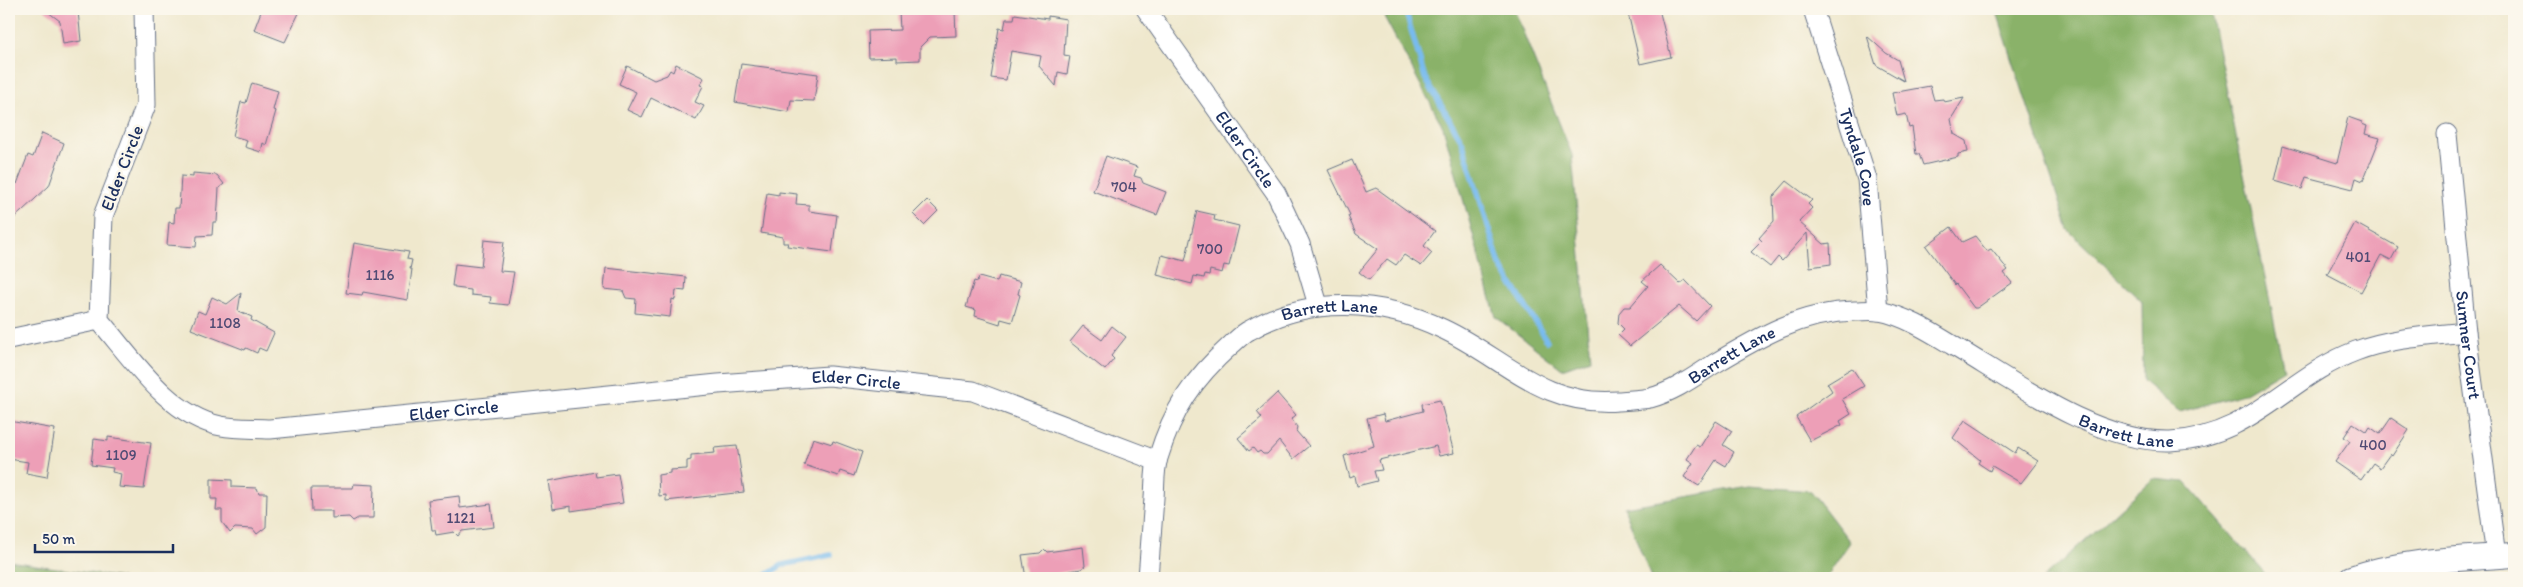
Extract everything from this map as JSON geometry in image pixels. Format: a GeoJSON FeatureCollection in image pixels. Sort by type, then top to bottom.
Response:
{"type":"FeatureCollection","features":[{"type":"Feature","properties":{"kind":"street","name":"Elder Circle"},"geometry":{"type":"LineString","coordinates":[[144,9],[146,105],[103,216],[99,320],[170,400],[188,414],[220,426],[270,429],[718,384],[830,376],[974,391],[1157,461]]}},
{"type":"Feature","properties":{"kind":"street","name":"Elder Circle"},"geometry":{"type":"LineString","coordinates":[[1146,9],[1276,193],[1300,244],[1318,306]]}},
{"type":"Feature","properties":{"kind":"street","name":"Tyndale Cove"},"geometry":{"type":"LineString","coordinates":[[1813,9],[1867,178],[1878,311]]}},
{"type":"Feature","properties":{"kind":"street","name":"Sumner Court"},"geometry":{"type":"LineString","coordinates":[[2447,134],[2466,332],[2505,556]]}},
{"type":"Feature","properties":{"kind":"street","name":"Barrett Lane"},"geometry":{"type":"LineString","coordinates":[[1148,578],[1157,461],[1185,394],[1211,364],[1248,330],[1318,306],[1374,306],[1408,315],[1444,329],[1544,390],[1581,400],[1612,401],[1650,398],[1679,386],[1779,327],[1803,318],[1836,312],[1878,311],[1902,318],[1928,331],[2059,408],[2102,430],[2132,438],[2167,441],[2198,438],[2233,426],[2317,371],[2354,352],[2391,341],[2466,332]]}},
{"type":"Feature","properties":{"kind":"street"},"geometry":{"type":"LineString","coordinates":[[9,339],[99,320]]}},
{"type":"Feature","properties":{"kind":"street"},"geometry":{"type":"LineString","coordinates":[[2351,578],[2382,569],[2418,563],[2505,556]]}},
{"type":"Feature","properties":{"kind":"green space"},"geometry":{"type":"Polygon","coordinates":[[[1380,9],[1514,9],[1572,155],[1590,359],[1562,369],[1496,317],[1443,127],[1380,9]]]}},
{"type":"Feature","properties":{"kind":"green space"},"geometry":{"type":"Polygon","coordinates":[[[1996,9],[2210,9],[2284,370],[2243,394],[2180,412],[2143,381],[2142,301],[2068,230],[1996,9]]]}},
{"type":"Feature","properties":{"kind":"green space"},"geometry":{"type":"Polygon","coordinates":[[[2153,479],[2185,482],[2269,578],[2043,578],[2153,479]]]}},
{"type":"Feature","properties":{"kind":"green space"},"geometry":{"type":"Polygon","coordinates":[[[1750,486],[1811,491],[1850,542],[1826,578],[1651,578],[1624,507],[1750,486]]]}},
{"type":"Feature","properties":{"kind":"green space"},"geometry":{"type":"Polygon","coordinates":[[[9,561],[122,578],[9,578],[9,561]]]}},
{"type":"Feature","properties":{"kind":"building"},"geometry":{"type":"Polygon","coordinates":[[[44,9],[75,9],[75,11],[78,11],[81,41],[63,44],[60,21],[44,9]]]}},
{"type":"Feature","properties":{"kind":"building"},"geometry":{"type":"Polygon","coordinates":[[[262,9],[301,9],[285,42],[254,30],[262,9]]]}},
{"type":"Feature","properties":{"kind":"building"},"geometry":{"type":"Polygon","coordinates":[[[908,9],[955,11],[956,36],[930,37],[920,47],[920,60],[897,61],[897,57],[869,58],[868,31],[900,30],[899,11],[908,11],[908,9]]]}},
{"type":"Feature","properties":{"kind":"building"},"geometry":{"type":"Polygon","coordinates":[[[1627,9],[1659,9],[1671,57],[1640,64],[1627,9]]]}},
{"type":"Feature","properties":{"kind":"building"},"geometry":{"type":"Polygon","coordinates":[[[1015,14],[1048,19],[1048,16],[1066,19],[1064,55],[1070,56],[1067,74],[1058,72],[1056,86],[1039,66],[1041,56],[1011,51],[1006,80],[991,78],[999,28],[1004,29],[1006,19],[1014,19],[1015,14]]]}},
{"type":"Feature","properties":{"kind":"building"},"geometry":{"type":"Polygon","coordinates":[[[1867,36],[1886,53],[1898,60],[1904,81],[1876,65],[1867,36]]]}},
{"type":"Feature","properties":{"kind":"building"},"geometry":{"type":"Polygon","coordinates":[[[676,64],[704,78],[700,85],[703,86],[695,102],[704,106],[696,120],[651,98],[642,117],[627,110],[636,92],[619,84],[627,66],[654,80],[667,75],[670,70],[673,72],[676,64]]]}},
{"type":"Feature","properties":{"kind":"building"},"geometry":{"type":"Polygon","coordinates":[[[741,64],[818,74],[814,101],[791,100],[789,112],[735,102],[741,64]]]}},
{"type":"Feature","properties":{"kind":"building"},"geometry":{"type":"Polygon","coordinates":[[[252,83],[278,91],[273,110],[276,111],[266,145],[263,143],[261,152],[245,147],[247,140],[233,136],[241,102],[246,103],[252,83]]]}},
{"type":"Feature","properties":{"kind":"building"},"geometry":{"type":"Polygon","coordinates":[[[1930,86],[1934,100],[1943,99],[1944,102],[1964,98],[1951,119],[1954,134],[1966,141],[1968,152],[1958,154],[1958,157],[1923,165],[1919,154],[1916,154],[1912,127],[1909,128],[1906,114],[1897,116],[1892,93],[1930,86]]]}},
{"type":"Feature","properties":{"kind":"building"},"geometry":{"type":"Polygon","coordinates":[[[2348,117],[2367,126],[2365,134],[2380,138],[2363,181],[2356,178],[2353,189],[2306,177],[2302,189],[2275,181],[2283,146],[2337,163],[2348,117]]]}},
{"type":"Feature","properties":{"kind":"building"},"geometry":{"type":"Polygon","coordinates":[[[42,133],[64,143],[49,186],[9,223],[9,181],[17,184],[28,155],[33,157],[42,133]]]}},
{"type":"Feature","properties":{"kind":"building"},"geometry":{"type":"Polygon","coordinates":[[[1106,156],[1137,167],[1134,176],[1141,178],[1143,183],[1166,192],[1157,215],[1093,191],[1106,156]]]}},
{"type":"Feature","properties":{"kind":"building"},"geometry":{"type":"Polygon","coordinates":[[[1352,160],[1366,192],[1376,188],[1435,231],[1424,246],[1432,253],[1421,266],[1404,255],[1396,265],[1387,259],[1369,280],[1359,272],[1378,249],[1356,234],[1348,216],[1350,215],[1328,170],[1352,160]]]}},
{"type":"Feature","properties":{"kind":"building"},"geometry":{"type":"Polygon","coordinates":[[[193,173],[217,175],[224,184],[219,188],[217,222],[213,222],[212,235],[197,236],[196,247],[167,245],[169,222],[174,223],[175,208],[179,208],[181,176],[193,177],[193,173]]]}},
{"type":"Feature","properties":{"kind":"building"},"geometry":{"type":"Polygon","coordinates":[[[1787,181],[1812,200],[1808,204],[1812,208],[1799,222],[1824,244],[1830,243],[1831,264],[1810,267],[1807,233],[1782,261],[1778,257],[1770,267],[1751,252],[1762,241],[1759,238],[1774,221],[1773,197],[1787,181]]]}},
{"type":"Feature","properties":{"kind":"building"},"geometry":{"type":"Polygon","coordinates":[[[779,192],[797,194],[796,204],[809,205],[809,211],[837,215],[832,252],[787,246],[788,243],[783,243],[783,237],[761,233],[767,193],[779,195],[779,192]]]}},
{"type":"Feature","properties":{"kind":"building"},"geometry":{"type":"Polygon","coordinates":[[[927,200],[938,211],[924,225],[913,214],[927,200]]]}},
{"type":"Feature","properties":{"kind":"building"},"geometry":{"type":"Polygon","coordinates":[[[1197,211],[1215,215],[1214,220],[1239,226],[1229,266],[1224,265],[1222,273],[1210,270],[1209,275],[1205,274],[1204,278],[1194,276],[1192,284],[1157,275],[1162,255],[1185,261],[1197,211]]]}},
{"type":"Feature","properties":{"kind":"building"},"geometry":{"type":"Polygon","coordinates":[[[2355,223],[2398,247],[2391,260],[2381,255],[2361,292],[2327,274],[2355,223]]]}},
{"type":"Feature","properties":{"kind":"building"},"geometry":{"type":"Polygon","coordinates":[[[1951,227],[1962,242],[1975,236],[1987,251],[1991,249],[2008,270],[2004,273],[2012,283],[1977,308],[1974,308],[1955,285],[1926,246],[1951,227]]]}},
{"type":"Feature","properties":{"kind":"building"},"geometry":{"type":"Polygon","coordinates":[[[484,240],[504,242],[500,271],[514,272],[508,305],[490,303],[491,297],[471,295],[471,290],[452,286],[455,264],[481,267],[484,240]]]}},
{"type":"Feature","properties":{"kind":"building"},"geometry":{"type":"Polygon","coordinates":[[[354,243],[409,252],[407,259],[412,260],[410,269],[412,269],[408,300],[363,292],[362,295],[346,293],[354,243]]]}},
{"type":"Feature","properties":{"kind":"building"},"geometry":{"type":"Polygon","coordinates":[[[1660,265],[1680,284],[1685,280],[1710,306],[1696,321],[1679,306],[1630,346],[1618,335],[1624,329],[1618,323],[1619,313],[1624,307],[1630,307],[1648,286],[1642,281],[1660,265]]]}},
{"type":"Feature","properties":{"kind":"building"},"geometry":{"type":"Polygon","coordinates":[[[606,268],[686,277],[685,291],[676,290],[675,300],[672,299],[670,317],[635,313],[636,299],[626,298],[623,291],[604,289],[606,268]]]}},
{"type":"Feature","properties":{"kind":"building"},"geometry":{"type":"Polygon","coordinates":[[[999,276],[1021,282],[1018,294],[1020,295],[1012,322],[1001,319],[1000,324],[975,316],[976,310],[966,307],[974,281],[977,282],[979,277],[997,282],[999,276]]]}},
{"type":"Feature","properties":{"kind":"building"},"geometry":{"type":"Polygon","coordinates":[[[241,293],[238,311],[252,317],[251,320],[274,333],[266,351],[259,348],[257,353],[246,348],[245,350],[191,329],[198,311],[205,314],[212,297],[227,304],[241,293]]]}},
{"type":"Feature","properties":{"kind":"building"},"geometry":{"type":"Polygon","coordinates":[[[1083,326],[1102,340],[1112,326],[1126,337],[1111,356],[1114,359],[1105,370],[1070,342],[1083,326]]]}},
{"type":"Feature","properties":{"kind":"building"},"geometry":{"type":"Polygon","coordinates":[[[1852,368],[1864,386],[1842,399],[1851,414],[1840,421],[1842,425],[1810,441],[1796,417],[1832,391],[1827,383],[1852,368]]]}},
{"type":"Feature","properties":{"kind":"building"},"geometry":{"type":"Polygon","coordinates":[[[1277,393],[1296,415],[1291,419],[1297,427],[1296,431],[1309,446],[1293,459],[1279,441],[1267,454],[1263,454],[1260,451],[1257,453],[1253,448],[1249,451],[1238,438],[1262,418],[1257,412],[1277,393]]]}},
{"type":"Feature","properties":{"kind":"building"},"geometry":{"type":"Polygon","coordinates":[[[1440,400],[1454,453],[1439,456],[1436,446],[1379,460],[1382,470],[1374,471],[1377,481],[1357,486],[1355,476],[1350,478],[1344,456],[1374,446],[1367,418],[1383,414],[1385,421],[1423,411],[1422,404],[1440,400]]]}},
{"type":"Feature","properties":{"kind":"building"},"geometry":{"type":"Polygon","coordinates":[[[2391,418],[2409,430],[2392,456],[2390,454],[2380,468],[2373,463],[2361,480],[2335,462],[2350,441],[2344,437],[2353,423],[2367,432],[2370,427],[2380,434],[2391,418]]]}},
{"type":"Feature","properties":{"kind":"building"},"geometry":{"type":"Polygon","coordinates":[[[1965,420],[2015,453],[2018,448],[2038,461],[2021,483],[1992,466],[1990,471],[1978,463],[1980,460],[1953,438],[1965,420]]]}},
{"type":"Feature","properties":{"kind":"building"},"geometry":{"type":"Polygon","coordinates":[[[9,421],[55,429],[47,477],[26,473],[28,462],[9,459],[9,421]]]}},
{"type":"Feature","properties":{"kind":"building"},"geometry":{"type":"Polygon","coordinates":[[[1716,421],[1732,431],[1723,445],[1734,452],[1726,466],[1716,460],[1699,486],[1684,477],[1693,463],[1687,459],[1696,445],[1700,447],[1716,421]]]}},
{"type":"Feature","properties":{"kind":"building"},"geometry":{"type":"Polygon","coordinates":[[[108,437],[151,443],[144,489],[119,487],[121,474],[112,472],[113,468],[91,465],[94,439],[108,441],[108,437]]]}},
{"type":"Feature","properties":{"kind":"building"},"geometry":{"type":"Polygon","coordinates":[[[813,438],[832,444],[833,441],[862,452],[854,476],[840,471],[838,476],[804,465],[813,438]]]}},
{"type":"Feature","properties":{"kind":"building"},"geometry":{"type":"Polygon","coordinates":[[[737,446],[744,492],[666,501],[666,495],[659,496],[658,475],[670,473],[670,470],[687,469],[687,461],[691,460],[691,455],[715,453],[714,448],[737,446]]]}},
{"type":"Feature","properties":{"kind":"building"},"geometry":{"type":"Polygon","coordinates":[[[595,472],[596,477],[618,474],[623,503],[571,511],[571,506],[553,509],[549,481],[595,472]]]}},
{"type":"Feature","properties":{"kind":"building"},"geometry":{"type":"Polygon","coordinates":[[[211,479],[232,480],[232,487],[257,488],[259,493],[267,493],[266,527],[257,534],[253,529],[235,528],[230,533],[222,522],[222,510],[216,510],[217,499],[211,499],[211,479]]]}},
{"type":"Feature","properties":{"kind":"building"},"geometry":{"type":"Polygon","coordinates":[[[354,484],[374,485],[373,518],[358,518],[353,521],[349,517],[332,518],[332,511],[312,511],[311,488],[353,488],[354,484]]]}},
{"type":"Feature","properties":{"kind":"building"},"geometry":{"type":"Polygon","coordinates":[[[459,496],[460,508],[491,504],[494,527],[462,531],[458,536],[454,532],[436,535],[435,530],[432,530],[428,500],[459,496]]]}},
{"type":"Feature","properties":{"kind":"building"},"geometry":{"type":"Polygon","coordinates":[[[1083,547],[1085,566],[1081,569],[1054,574],[1053,578],[1026,578],[1022,555],[1040,553],[1044,549],[1047,552],[1083,547]]]}},
{"type":"Feature","properties":{"kind":"waterway"},"geometry":{"type":"LineString","coordinates":[[1405,9],[1425,78],[1462,141],[1500,265],[1547,341]]}},
{"type":"Feature","properties":{"kind":"waterway"},"geometry":{"type":"LineString","coordinates":[[762,578],[782,565],[831,555]]}}]}
